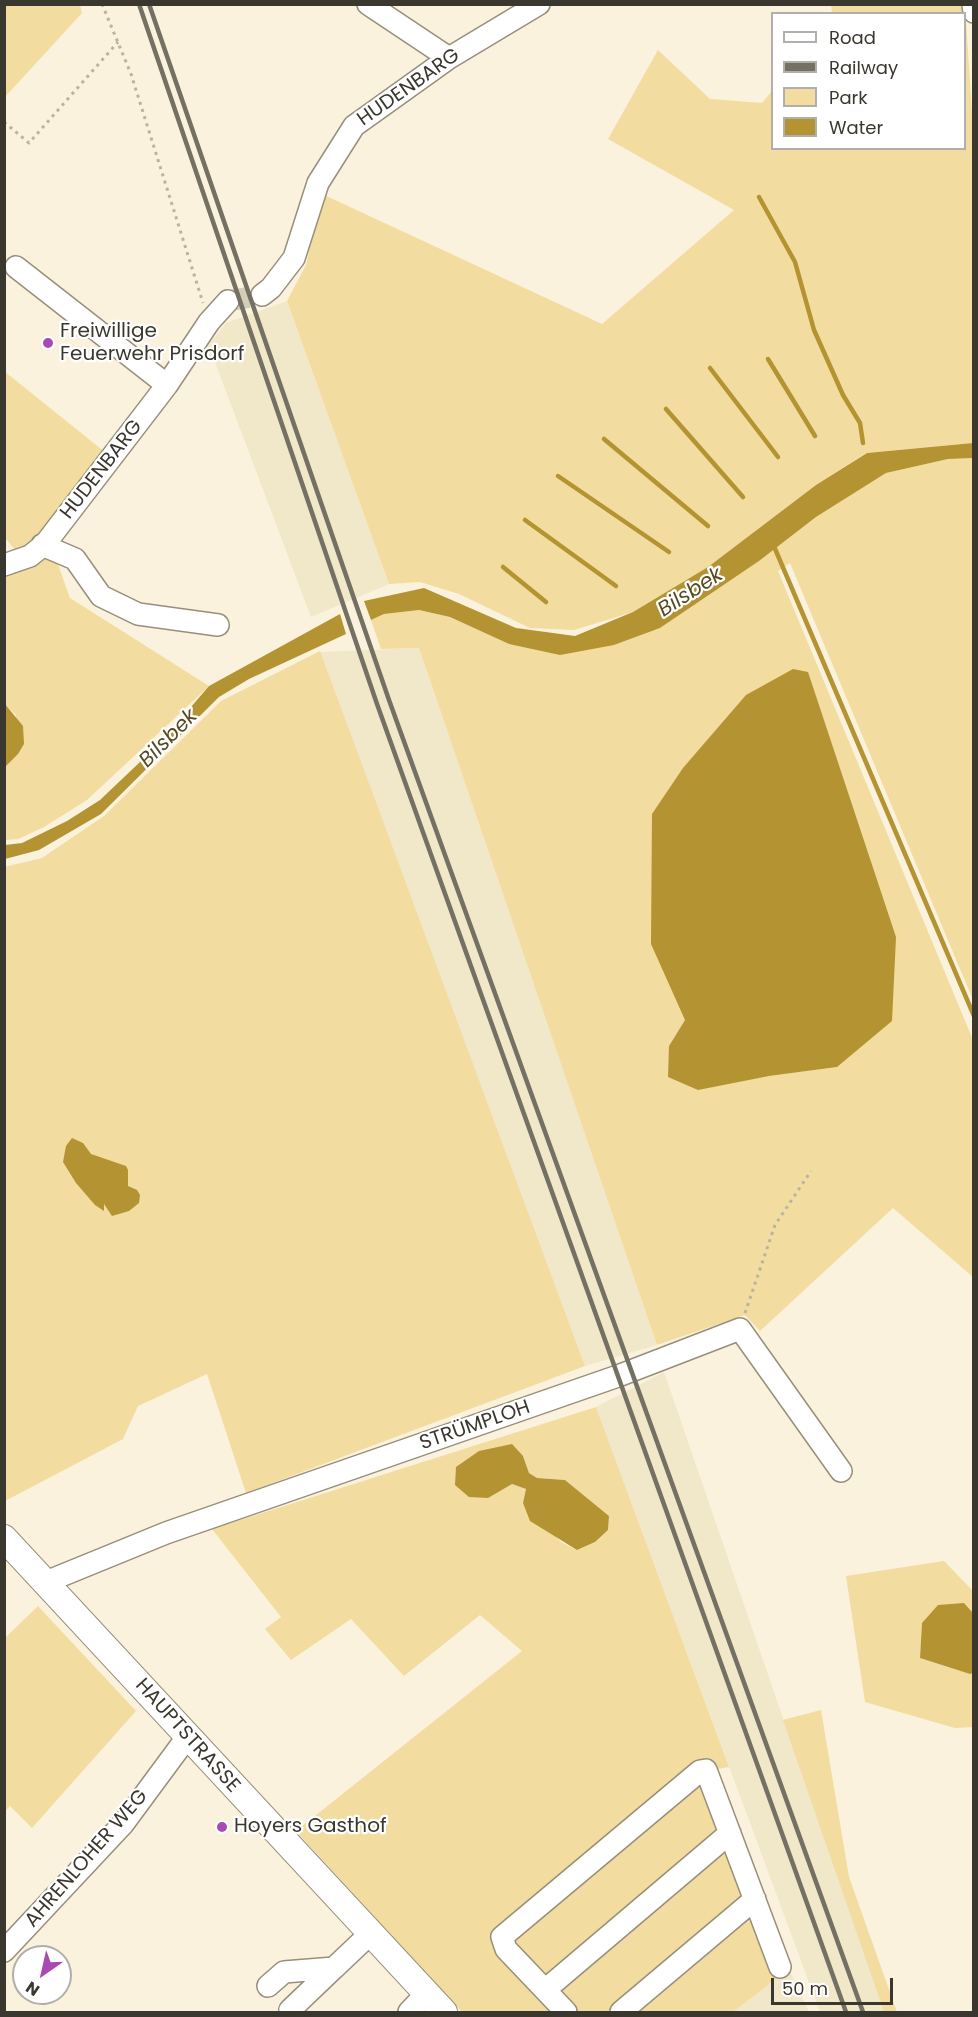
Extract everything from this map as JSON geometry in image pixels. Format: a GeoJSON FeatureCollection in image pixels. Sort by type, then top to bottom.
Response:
{"type":"FeatureCollection","features":[{"type":"Feature","properties":{"kind":"main road","name":"HAUPTSTRASSE"},"geometry":{"type":"LineString","coordinates":[[4,1538],[444,2013]]}},
{"type":"Feature","properties":{"kind":"street"},"geometry":{"type":"LineString","coordinates":[[368,4],[449,58]]}},
{"type":"Feature","properties":{"kind":"street","name":"HUDENBARG"},"geometry":{"type":"LineString","coordinates":[[262,295],[272,288],[294,258],[318,183],[354,126],[449,58],[539,4]]}},
{"type":"Feature","properties":{"kind":"street"},"geometry":{"type":"LineString","coordinates":[[973,4],[974,12]]}},
{"type":"Feature","properties":{"kind":"street"},"geometry":{"type":"LineString","coordinates":[[15,267],[168,385]]}},
{"type":"Feature","properties":{"kind":"street","name":"HUDENBARG"},"geometry":{"type":"LineString","coordinates":[[4,565],[30,555],[42,545],[168,385],[209,322],[228,301]]}},
{"type":"Feature","properties":{"kind":"street"},"geometry":{"type":"LineString","coordinates":[[42,545],[75,559],[101,596],[138,614],[218,625]]}},
{"type":"Feature","properties":{"kind":"street"},"geometry":{"type":"LineString","coordinates":[[740,1329],[841,1471]]}},
{"type":"Feature","properties":{"kind":"street","name":"STRÜMPLOH"},"geometry":{"type":"LineString","coordinates":[[46,1582],[166,1533],[618,1376],[740,1329]]}},
{"type":"Feature","properties":{"kind":"street","name":"AHRENLOHER WEG"},"geometry":{"type":"LineString","coordinates":[[4,1951],[123,1824],[188,1736]]}},
{"type":"Feature","properties":{"kind":"street"},"geometry":{"type":"LineString","coordinates":[[566,2013],[506,1949],[502,1937],[700,1771],[706,1770],[780,1967]]}},
{"type":"Feature","properties":{"kind":"street"},"geometry":{"type":"LineString","coordinates":[[545,1990],[730,1833]]}},
{"type":"Feature","properties":{"kind":"street"},"geometry":{"type":"LineString","coordinates":[[621,2013],[756,1899]]}},
{"type":"Feature","properties":{"kind":"street"},"geometry":{"type":"LineString","coordinates":[[291,2013],[290,2010],[371,1933]]}},
{"type":"Feature","properties":{"kind":"street"},"geometry":{"type":"LineString","coordinates":[[268,1986],[284,1972],[334,1968]]}},
{"type":"Feature","properties":{"kind":"street"},"geometry":{"type":"LineString","coordinates":[[409,2013],[426,1994]]}},
{"type":"Feature","properties":{"kind":"path"},"geometry":{"type":"LineString","coordinates":[[102,4],[131,74],[209,322]]}},
{"type":"Feature","properties":{"kind":"path"},"geometry":{"type":"LineString","coordinates":[[4,123],[29,143],[118,42]]}},
{"type":"Feature","properties":{"kind":"path"},"geometry":{"type":"LineString","coordinates":[[740,1329],[775,1225],[811,1171]]}},
{"type":"Feature","properties":{"kind":"shaded area"},"geometry":{"type":"Polygon","coordinates":[[[287,301],[389,584],[311,617],[213,357],[200,356],[226,323],[287,301]]]}},
{"type":"Feature","properties":{"kind":"shaded area"},"geometry":{"type":"Polygon","coordinates":[[[419,648],[657,1345],[585,1366],[320,652],[419,648]]]}},
{"type":"Feature","properties":{"kind":"shaded area"},"geometry":{"type":"Polygon","coordinates":[[[664,1372],[884,2012],[820,2012],[596,1407],[664,1372]]]}},
{"type":"Feature","properties":{"kind":"shaded area"},"geometry":{"type":"Polygon","coordinates":[[[789,1969],[809,2012],[733,2012],[789,1969]]]}},
{"type":"Feature","properties":{"kind":"green space"},"geometry":{"type":"Polygon","coordinates":[[[5,4],[80,5],[82,13],[5,97],[5,4]]]}},
{"type":"Feature","properties":{"kind":"green space"},"geometry":{"type":"Polygon","coordinates":[[[831,5],[965,5],[965,12],[832,12],[831,5]]]}},
{"type":"Feature","properties":{"kind":"green space"},"geometry":{"type":"Polygon","coordinates":[[[966,20],[974,143],[973,443],[866,453],[816,485],[708,567],[633,612],[574,630],[530,628],[459,594],[420,582],[389,584],[287,301],[306,265],[322,194],[602,324],[734,210],[608,139],[658,50],[710,99],[762,103],[771,92],[771,150],[966,150],[966,20]]]}},
{"type":"Feature","properties":{"kind":"green space"},"geometry":{"type":"Polygon","coordinates":[[[4,371],[106,453],[35,541],[17,552],[5,538],[4,371]]]}},
{"type":"Feature","properties":{"kind":"green space"},"geometry":{"type":"Polygon","coordinates":[[[973,458],[973,1000],[790,563],[778,571],[973,1040],[973,1277],[893,1208],[760,1331],[745,1315],[657,1345],[419,648],[381,649],[371,620],[384,614],[419,610],[450,617],[509,644],[614,645],[660,628],[759,561],[816,517],[886,473],[948,459],[973,458]],[[685,1020],[669,1046],[769,1076],[837,1067],[685,1020]]]}},
{"type":"Feature","properties":{"kind":"green space"},"geometry":{"type":"Polygon","coordinates":[[[55,556],[70,598],[209,686],[87,800],[44,827],[18,839],[5,840],[4,767],[18,754],[16,715],[5,704],[5,575],[55,556]]]}},
{"type":"Feature","properties":{"kind":"green space"},"geometry":{"type":"Polygon","coordinates":[[[320,651],[585,1366],[246,1493],[207,1374],[138,1406],[123,1439],[5,1501],[4,867],[42,858],[104,816],[221,701],[320,651]]]}},
{"type":"Feature","properties":{"kind":"green space"},"geometry":{"type":"Polygon","coordinates":[[[596,1407],[729,1767],[717,1769],[789,1969],[733,2012],[462,2012],[296,1831],[522,1651],[480,1615],[404,1676],[351,1619],[291,1660],[265,1629],[281,1617],[212,1529],[596,1407]],[[523,1456],[512,1484],[526,1489],[523,1503],[561,1542],[577,1550],[595,1542],[608,1530],[609,1516],[565,1480],[537,1478],[529,1473],[523,1456]]]}},
{"type":"Feature","properties":{"kind":"green space"},"geometry":{"type":"Polygon","coordinates":[[[944,1561],[973,1591],[973,1613],[964,1603],[922,1623],[920,1658],[973,1673],[973,1727],[955,1728],[865,1702],[846,1576],[944,1561]]]}},
{"type":"Feature","properties":{"kind":"green space"},"geometry":{"type":"Polygon","coordinates":[[[38,1606],[136,1711],[32,1828],[10,1806],[5,1811],[4,1639],[38,1606]]]}},
{"type":"Feature","properties":{"kind":"green space"},"geometry":{"type":"Polygon","coordinates":[[[821,1710],[849,1877],[897,2012],[884,2012],[783,1720],[821,1710]]]}},
{"type":"Feature","properties":{"kind":"water","name":"Bilsbek"},"geometry":{"type":"Polygon","coordinates":[[[973,443],[973,458],[948,459],[886,473],[816,517],[759,561],[660,628],[614,645],[560,655],[509,644],[450,617],[419,610],[384,614],[371,620],[364,601],[424,588],[516,628],[575,636],[633,612],[708,567],[816,485],[867,453],[973,443]]]}},
{"type":"Feature","properties":{"kind":"water","name":"Bilsbek"},"geometry":{"type":"Polygon","coordinates":[[[340,614],[346,634],[249,679],[219,697],[101,814],[39,850],[5,859],[5,845],[22,843],[67,821],[100,800],[160,743],[209,686],[340,614]]]}},
{"type":"Feature","properties":{"kind":"water"},"geometry":{"type":"Polygon","coordinates":[[[793,669],[808,672],[896,937],[892,1021],[837,1067],[769,1076],[698,1090],[668,1077],[669,1046],[685,1020],[651,944],[652,814],[683,768],[746,695],[793,669]]]}},
{"type":"Feature","properties":{"kind":"water"},"geometry":{"type":"Polygon","coordinates":[[[5,704],[23,726],[24,744],[5,767],[5,704]]]}},
{"type":"Feature","properties":{"kind":"water"},"geometry":{"type":"Polygon","coordinates":[[[72,1138],[83,1143],[91,1154],[126,1166],[128,1186],[137,1190],[140,1195],[139,1203],[129,1211],[112,1216],[104,1204],[104,1211],[95,1205],[76,1183],[63,1162],[66,1146],[72,1138]]]}},
{"type":"Feature","properties":{"kind":"water"},"geometry":{"type":"Polygon","coordinates":[[[512,1444],[523,1456],[529,1473],[537,1478],[565,1480],[609,1516],[608,1530],[595,1542],[577,1550],[530,1521],[523,1503],[526,1489],[512,1484],[488,1498],[469,1497],[455,1485],[456,1467],[479,1451],[512,1444]]]}},
{"type":"Feature","properties":{"kind":"water"},"geometry":{"type":"Polygon","coordinates":[[[964,1603],[973,1613],[973,1673],[970,1674],[920,1658],[922,1623],[938,1605],[964,1603]]]}},
{"type":"Feature","properties":{"kind":"waterway"},"geometry":{"type":"LineString","coordinates":[[759,197],[795,262],[814,330],[843,395],[860,423],[863,443]]}},
{"type":"Feature","properties":{"kind":"waterway"},"geometry":{"type":"LineString","coordinates":[[768,359],[815,436]]}},
{"type":"Feature","properties":{"kind":"waterway"},"geometry":{"type":"LineString","coordinates":[[710,368],[778,457]]}},
{"type":"Feature","properties":{"kind":"waterway"},"geometry":{"type":"LineString","coordinates":[[666,409],[743,497]]}},
{"type":"Feature","properties":{"kind":"waterway"},"geometry":{"type":"LineString","coordinates":[[604,439],[708,526]]}},
{"type":"Feature","properties":{"kind":"waterway"},"geometry":{"type":"LineString","coordinates":[[558,476],[669,552]]}},
{"type":"Feature","properties":{"kind":"waterway"},"geometry":{"type":"LineString","coordinates":[[525,520],[616,586]]}},
{"type":"Feature","properties":{"kind":"waterway"},"geometry":{"type":"LineString","coordinates":[[773,544],[974,1016]]}},
{"type":"Feature","properties":{"kind":"waterway"},"geometry":{"type":"LineString","coordinates":[[503,567],[546,602]]}},
{"type":"Feature","properties":{"kind":"tunnel"},"geometry":{"type":"LineString","coordinates":[[228,301],[262,295]]}},
{"type":"Feature","properties":{"kind":"railway"},"geometry":{"type":"LineString","coordinates":[[139,4],[377,704],[846,2012]]}},
{"type":"Feature","properties":{"kind":"railway"},"geometry":{"type":"LineString","coordinates":[[149,4],[389,700],[863,2012]]}},
{"type":"Feature","properties":{"kind":"place","name":"Freiwillige Feuerwehr Prisdorf"},"geometry":{"type":"Point","coordinates":[48,343]}},
{"type":"Feature","properties":{"kind":"place","name":"Hoyers Gasthof"},"geometry":{"type":"Point","coordinates":[222,1827]}}]}
